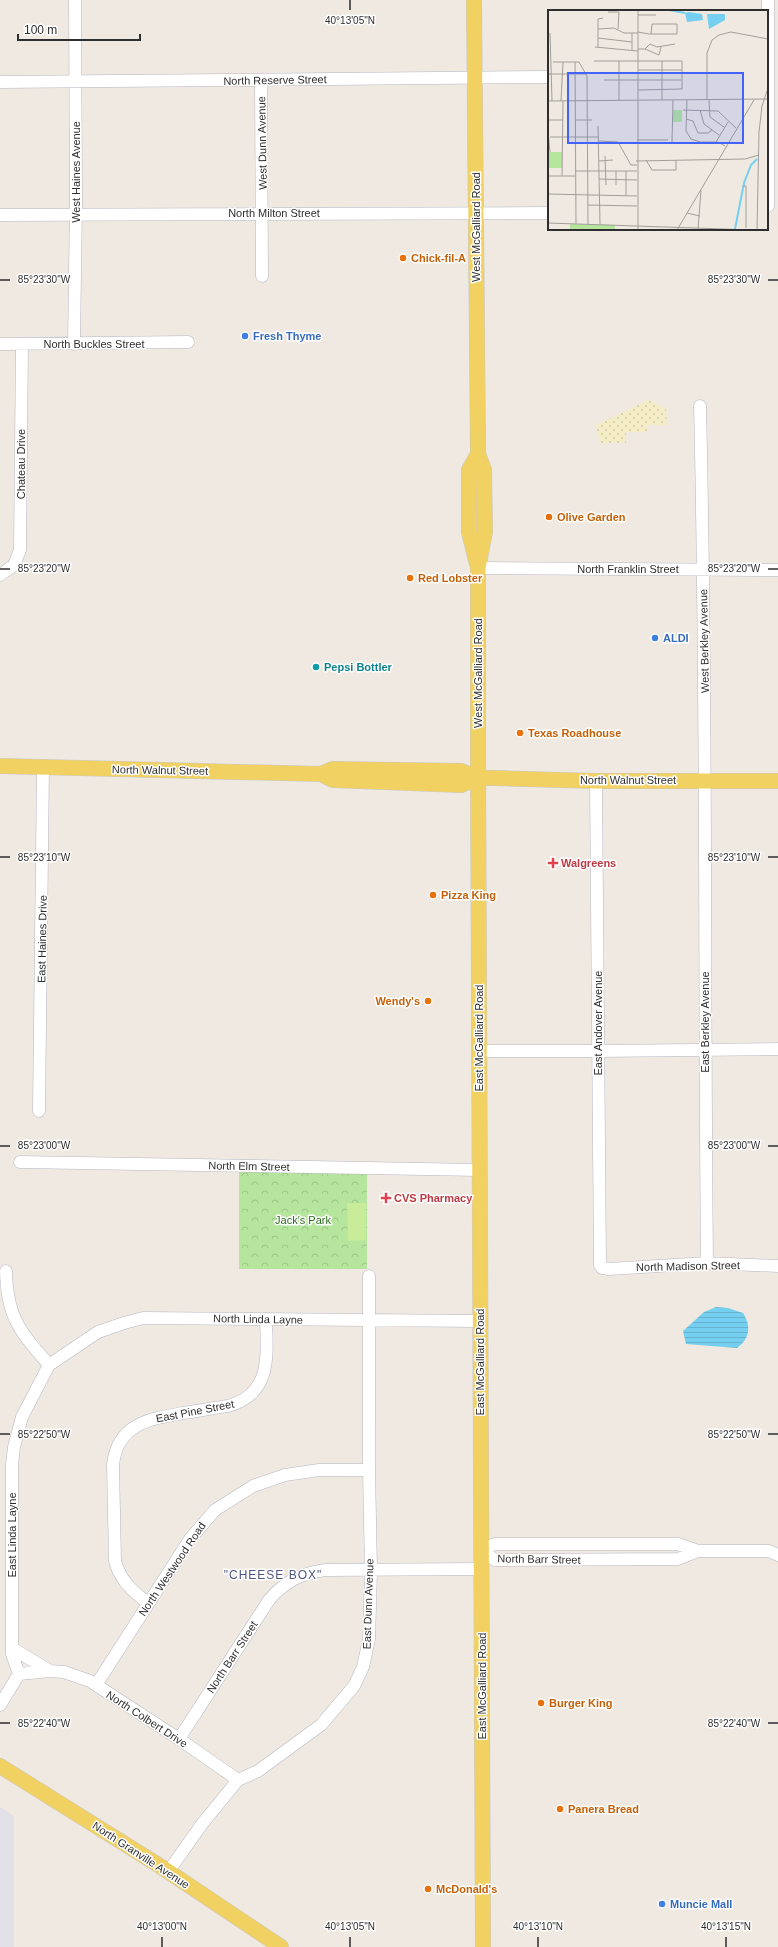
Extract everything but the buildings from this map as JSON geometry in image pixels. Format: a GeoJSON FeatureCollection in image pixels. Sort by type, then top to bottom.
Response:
{"type":"FeatureCollection","features":[{"type":"Feature","properties":{"kind":"main road","name":"West McGalliard Road"},"geometry":{"type":"LineString","coordinates":[[474,0],[478,454],[469,470],[469,532],[478,568],[478,778]]}},
{"type":"Feature","properties":{"kind":"main road","name":"North Walnut Street"},"geometry":{"type":"LineString","coordinates":[[0,766],[321,774],[333,780],[461,785],[478,778],[596,781],[778,781]]}},
{"type":"Feature","properties":{"kind":"main road","name":"East McGalliard Road"},"geometry":{"type":"LineString","coordinates":[[478,778],[483,1947]]}},
{"type":"Feature","properties":{"kind":"main road","name":"North Granville Avenue"},"geometry":{"type":"LineString","coordinates":[[0,1766],[168,1872],[281,1947]]}},
{"type":"Feature","properties":{"kind":"street","name":"West Haines Avenue"},"geometry":{"type":"LineString","coordinates":[[74,344],[76,214],[75,0]]}},
{"type":"Feature","properties":{"kind":"street"},"geometry":{"type":"LineString","coordinates":[[768,0],[771,80],[771,204]]}},
{"type":"Feature","properties":{"kind":"street","name":"North Reserve Street"},"geometry":{"type":"LineString","coordinates":[[0,82],[261,81],[548,77]]}},
{"type":"Feature","properties":{"kind":"street","name":"West Dunn Avenue"},"geometry":{"type":"LineString","coordinates":[[261,81],[263,213],[262,276]]}},
{"type":"Feature","properties":{"kind":"street","name":"North Milton Street"},"geometry":{"type":"LineString","coordinates":[[0,215],[548,213]]}},
{"type":"Feature","properties":{"kind":"street","name":"North Buckles Street"},"geometry":{"type":"LineString","coordinates":[[0,344],[22,345],[188,342]]}},
{"type":"Feature","properties":{"kind":"street","name":"Chateau Drive"},"geometry":{"type":"LineString","coordinates":[[0,575],[14,565],[20,550],[22,345]]}},
{"type":"Feature","properties":{"kind":"street","name":"West Berkley Avenue"},"geometry":{"type":"LineString","coordinates":[[700,406],[706,781]]}},
{"type":"Feature","properties":{"kind":"street","name":"North Franklin Street"},"geometry":{"type":"LineString","coordinates":[[478,568],[703,568],[778,570]]}},
{"type":"Feature","properties":{"kind":"street","name":"East Haines Drive"},"geometry":{"type":"LineString","coordinates":[[39,1111],[43,767]]}},
{"type":"Feature","properties":{"kind":"street","name":"East Andover Avenue"},"geometry":{"type":"LineString","coordinates":[[596,781],[600,1265]]}},
{"type":"Feature","properties":{"kind":"street","name":"East Berkley Avenue"},"geometry":{"type":"LineString","coordinates":[[706,781],[705,1049],[707,1264]]}},
{"type":"Feature","properties":{"kind":"street"},"geometry":{"type":"LineString","coordinates":[[479,1051],[778,1049]]}},
{"type":"Feature","properties":{"kind":"street","name":"North Elm Street"},"geometry":{"type":"LineString","coordinates":[[20,1162],[479,1170]]}},
{"type":"Feature","properties":{"kind":"street","name":"North Madison Street"},"geometry":{"type":"LineString","coordinates":[[600,1265],[602,1268],[609,1269],[707,1264],[778,1266]]}},
{"type":"Feature","properties":{"kind":"street"},"geometry":{"type":"LineString","coordinates":[[6,1271],[9,1303],[14,1318],[22,1333],[49,1365]]}},
{"type":"Feature","properties":{"kind":"street","name":"East Dunn Avenue"},"geometry":{"type":"LineString","coordinates":[[168,1872],[202,1824],[238,1780],[258,1771],[309,1735],[333,1713],[354,1686],[363,1667],[369,1639],[371,1570],[369,1470],[369,1276]]}},
{"type":"Feature","properties":{"kind":"street","name":"North Linda Layne"},"geometry":{"type":"LineString","coordinates":[[49,1365],[98,1332],[143,1318],[480,1321]]}},
{"type":"Feature","properties":{"kind":"street","name":"East Pine Street"},"geometry":{"type":"LineString","coordinates":[[148,1603],[128,1586],[117,1570],[114,1561],[113,1465],[116,1450],[128,1432],[146,1421],[159,1417],[228,1406],[241,1402],[252,1394],[259,1385],[266,1367],[266,1319]]}},
{"type":"Feature","properties":{"kind":"street","name":"East Linda Layne"},"geometry":{"type":"LineString","coordinates":[[19,1674],[13,1660],[12,1648],[12,1465],[14,1447],[22,1417],[49,1365]]}},
{"type":"Feature","properties":{"kind":"street","name":"North Westwood Road"},"geometry":{"type":"LineString","coordinates":[[96,1685],[195,1532],[215,1510],[236,1495],[262,1482],[285,1475],[319,1470],[369,1470]]}},
{"type":"Feature","properties":{"kind":"street","name":"North Barr Street"},"geometry":{"type":"LineString","coordinates":[[481,1550],[495,1560],[678,1559],[698,1551],[775,1551]]}},
{"type":"Feature","properties":{"kind":"street","name":"North Barr Street"},"geometry":{"type":"LineString","coordinates":[[179,1739],[269,1600],[281,1587],[300,1575],[326,1570],[481,1569]]}},
{"type":"Feature","properties":{"kind":"street","name":"North Colbert Drive"},"geometry":{"type":"LineString","coordinates":[[12,1648],[50,1671]]}},
{"type":"Feature","properties":{"kind":"street","name":"North Colbert Drive"},"geometry":{"type":"LineString","coordinates":[[19,1674],[50,1671],[73,1674],[96,1685],[179,1739],[238,1780]]}},
{"type":"Feature","properties":{"kind":"street"},"geometry":{"type":"LineString","coordinates":[[0,1705],[19,1674]]}},
{"type":"Feature","properties":{"kind":"shaded area"},"geometry":{"type":"Polygon","coordinates":[[[0,1807],[14,1816],[14,1947],[0,1947],[0,1807]]]}},
{"type":"Feature","properties":{"kind":"sand"},"geometry":{"type":"Polygon","coordinates":[[[649,400],[666,409],[667,425],[648,425],[648,432],[626,432],[626,443],[600,443],[596,425],[649,400]]]}},
{"type":"Feature","properties":{"kind":"green space","name":"Jack's Park"},"geometry":{"type":"Polygon","coordinates":[[[239,1171],[367,1172],[367,1269],[239,1269],[239,1171]]]}},
{"type":"Feature","properties":{"kind":"green space"},"geometry":{"type":"Polygon","coordinates":[[[347,1203],[366,1203],[366,1240],[348,1241],[347,1203]]]}},
{"type":"Feature","properties":{"kind":"water"},"geometry":{"type":"Polygon","coordinates":[[[716,1307],[728,1308],[743,1313],[748,1323],[747,1337],[744,1341],[737,1348],[686,1344],[683,1331],[704,1312],[716,1307]]]}},
{"type":"Feature","properties":{"kind":"place","name":"Chick-fil-A"},"geometry":{"type":"Point","coordinates":[403,258]}},
{"type":"Feature","properties":{"kind":"place","name":"Fresh Thyme"},"geometry":{"type":"Point","coordinates":[245,336]}},
{"type":"Feature","properties":{"kind":"place","name":"Olive Garden"},"geometry":{"type":"Point","coordinates":[549,517]}},
{"type":"Feature","properties":{"kind":"place","name":"Red Lobster"},"geometry":{"type":"Point","coordinates":[410,578]}},
{"type":"Feature","properties":{"kind":"place","name":"ALDI"},"geometry":{"type":"Point","coordinates":[655,638]}},
{"type":"Feature","properties":{"kind":"place","name":"Pepsi Bottler"},"geometry":{"type":"Point","coordinates":[316,667]}},
{"type":"Feature","properties":{"kind":"place","name":"Texas Roadhouse"},"geometry":{"type":"Point","coordinates":[520,733]}},
{"type":"Feature","properties":{"kind":"place","name":"Walgreens"},"geometry":{"type":"Point","coordinates":[553,863]}},
{"type":"Feature","properties":{"kind":"place","name":"Pizza King"},"geometry":{"type":"Point","coordinates":[433,895]}},
{"type":"Feature","properties":{"kind":"place","name":"Wendy's"},"geometry":{"type":"Point","coordinates":[428,1001]}},
{"type":"Feature","properties":{"kind":"place","name":"CVS Pharmacy"},"geometry":{"type":"Point","coordinates":[386,1198]}},
{"type":"Feature","properties":{"kind":"place","name":"Burger King"},"geometry":{"type":"Point","coordinates":[541,1703]}},
{"type":"Feature","properties":{"kind":"place","name":"Panera Bread"},"geometry":{"type":"Point","coordinates":[560,1809]}},
{"type":"Feature","properties":{"kind":"place","name":"McDonald's"},"geometry":{"type":"Point","coordinates":[428,1889]}},
{"type":"Feature","properties":{"kind":"place","name":"Muncie Mall"},"geometry":{"type":"Point","coordinates":[662,1904]}},
{"type":"Feature","properties":{"kind":"district","name":"\"CHEESE BOX\""},"geometry":{"type":"Point","coordinates":[273,1575]}}]}
